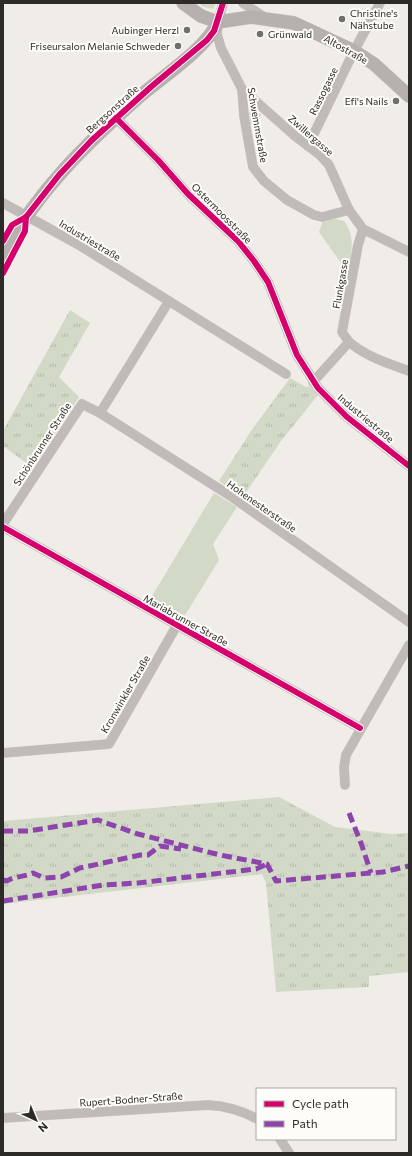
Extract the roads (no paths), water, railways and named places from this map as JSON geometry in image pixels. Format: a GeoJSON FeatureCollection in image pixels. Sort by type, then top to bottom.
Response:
{"type":"FeatureCollection","features":[{"type":"Feature","properties":{"kind":"street"},"geometry":{"type":"LineString","coordinates":[[183,3],[201,16],[218,22],[224,3]]}},
{"type":"Feature","properties":{"kind":"street"},"geometry":{"type":"LineString","coordinates":[[243,3],[265,18]]}},
{"type":"Feature","properties":{"kind":"street","name":"Rassogasse"},"geometry":{"type":"LineString","coordinates":[[308,146],[354,51],[380,3]]}},
{"type":"Feature","properties":{"kind":"street","name":"Altostraße"},"geometry":{"type":"LineString","coordinates":[[218,22],[237,18],[265,18],[294,23],[354,51],[374,64],[409,96]]}},
{"type":"Feature","properties":{"kind":"street","name":"Schwemmstraße"},"geometry":{"type":"LineString","coordinates":[[218,22],[217,34],[221,48],[242,89],[250,155],[253,167],[264,181],[287,200],[314,215],[322,217],[350,210]]}},
{"type":"Feature","properties":{"kind":"street","name":"Bergsonstraße"},"geometry":{"type":"LineString","coordinates":[[3,256],[13,236],[58,175],[116,118],[207,40],[218,22]]}},
{"type":"Feature","properties":{"kind":"street","name":"Zwillergasse"},"geometry":{"type":"LineString","coordinates":[[242,89],[329,165],[350,210]]}},
{"type":"Feature","properties":{"kind":"street","name":"Ostermoosstraße"},"geometry":{"type":"LineString","coordinates":[[116,118],[158,160],[188,194],[238,241],[254,261],[268,282],[297,355],[313,382]]}},
{"type":"Feature","properties":{"kind":"street","name":"Industriestraße"},"geometry":{"type":"LineString","coordinates":[[3,203],[78,245],[286,374]]}},
{"type":"Feature","properties":{"kind":"street"},"geometry":{"type":"LineString","coordinates":[[350,210],[364,229],[409,252]]}},
{"type":"Feature","properties":{"kind":"street","name":"Flunkgasse"},"geometry":{"type":"LineString","coordinates":[[349,342],[342,332],[358,245],[364,229]]}},
{"type":"Feature","properties":{"kind":"street"},"geometry":{"type":"LineString","coordinates":[[100,412],[169,302]]}},
{"type":"Feature","properties":{"kind":"street"},"geometry":{"type":"LineString","coordinates":[[313,382],[349,342],[361,352],[372,358],[409,371]]}},
{"type":"Feature","properties":{"kind":"street","name":"Industriestraße"},"geometry":{"type":"LineString","coordinates":[[313,382],[347,417],[409,466]]}},
{"type":"Feature","properties":{"kind":"street","name":"Schönbrunner Straße"},"geometry":{"type":"LineString","coordinates":[[3,525],[82,404],[100,412]]}},
{"type":"Feature","properties":{"kind":"street","name":"Hohenesterstraße"},"geometry":{"type":"LineString","coordinates":[[100,412],[232,497],[409,622]]}},
{"type":"Feature","properties":{"kind":"street","name":"Mariabrunner Straße"},"geometry":{"type":"LineString","coordinates":[[3,525],[360,728]]}},
{"type":"Feature","properties":{"kind":"street","name":"Kronwinkler Straße"},"geometry":{"type":"LineString","coordinates":[[3,753],[109,744],[177,625]]}},
{"type":"Feature","properties":{"kind":"street"},"geometry":{"type":"LineString","coordinates":[[345,785],[344,767],[346,755],[360,728],[409,645]]}},
{"type":"Feature","properties":{"kind":"street","name":"Rupert-Bodner-Straße"},"geometry":{"type":"LineString","coordinates":[[3,1118],[208,1105],[226,1106],[256,1118]]}},
{"type":"Feature","properties":{"kind":"street"},"geometry":{"type":"LineString","coordinates":[[281,1140],[289,1153]]}},
{"type":"Feature","properties":{"kind":"place","name":"Christine's Nähstube"},"geometry":{"type":"Point","coordinates":[342,19]}},
{"type":"Feature","properties":{"kind":"place","name":"Aubinger Herzl"},"geometry":{"type":"Point","coordinates":[187,30]}},
{"type":"Feature","properties":{"kind":"place","name":"Grünwald"},"geometry":{"type":"Point","coordinates":[260,34]}},
{"type":"Feature","properties":{"kind":"place","name":"Friseursalon Melanie Schweder"},"geometry":{"type":"Point","coordinates":[178,46]}},
{"type":"Feature","properties":{"kind":"place","name":"Efi's Nails"},"geometry":{"type":"Point","coordinates":[396,101]}}]}
